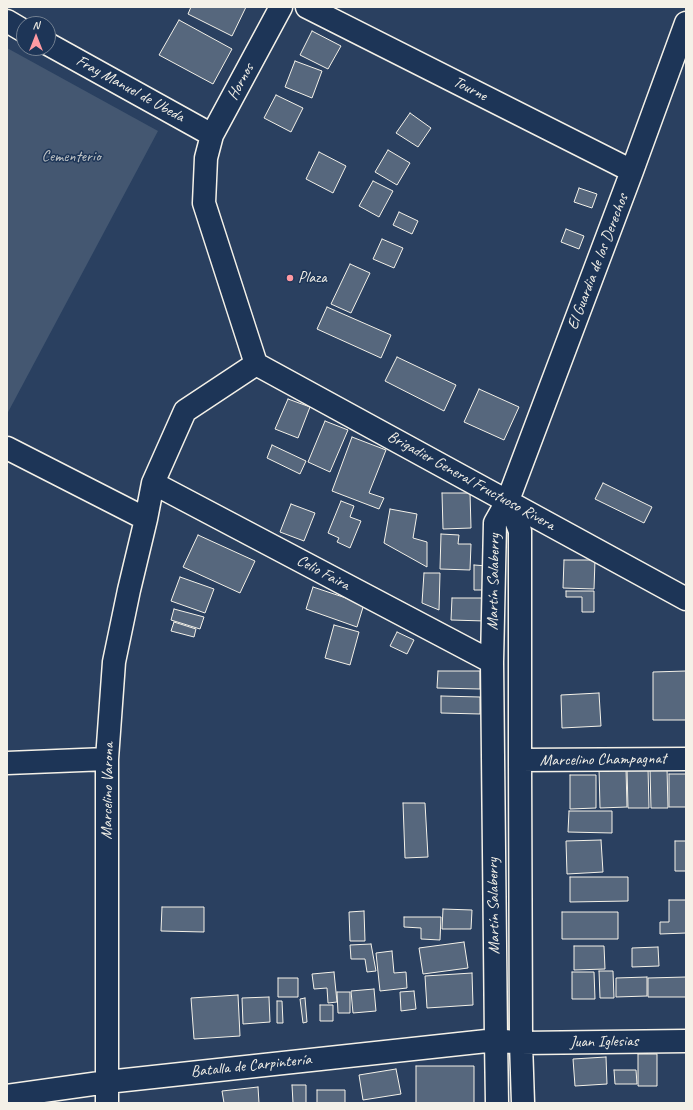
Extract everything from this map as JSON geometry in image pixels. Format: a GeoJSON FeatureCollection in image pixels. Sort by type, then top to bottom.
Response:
{"type":"FeatureCollection","features":[{"type":"Feature","properties":{"kind":"street","name":"Hornos"},"geometry":{"type":"LineString","coordinates":[[256,364],[204,203],[206,158],[212,135],[281,7]]}},
{"type":"Feature","properties":{"kind":"street","name":"Tourne"},"geometry":{"type":"LineString","coordinates":[[307,7],[632,171]]}},
{"type":"Feature","properties":{"kind":"street"},"geometry":{"type":"LineString","coordinates":[[7,21],[16,26]]}},
{"type":"Feature","properties":{"kind":"street","name":"El Guardia de los Derechos"},"geometry":{"type":"LineString","coordinates":[[508,500],[686,23]]}},
{"type":"Feature","properties":{"kind":"street","name":"Fray Manuel de Ubeda"},"geometry":{"type":"LineString","coordinates":[[56,48],[212,135]]}},
{"type":"Feature","properties":{"kind":"street","name":"Marcelino Varona"},"geometry":{"type":"LineString","coordinates":[[107,1092],[107,759],[114,662],[153,483],[185,411],[256,364]]}},
{"type":"Feature","properties":{"kind":"street","name":"Brigadier General Fructuoso Rivera"},"geometry":{"type":"LineString","coordinates":[[256,364],[508,500],[686,599]]}},
{"type":"Feature","properties":{"kind":"street"},"geometry":{"type":"LineString","coordinates":[[7,448],[146,519]]}},
{"type":"Feature","properties":{"kind":"street","name":"Celio Faira"},"geometry":{"type":"LineString","coordinates":[[153,483],[492,662]]}},
{"type":"Feature","properties":{"kind":"street","name":"Martín Salaberry"},"geometry":{"type":"LineString","coordinates":[[497,1103],[492,662],[495,523],[508,500]]}},
{"type":"Feature","properties":{"kind":"street","name":"Martín Salaberry"},"geometry":{"type":"LineString","coordinates":[[508,500],[520,531],[521,1043],[523,1103]]}},
{"type":"Feature","properties":{"kind":"street"},"geometry":{"type":"LineString","coordinates":[[7,763],[107,759]]}},
{"type":"Feature","properties":{"kind":"street","name":"Marcelino Champagnat"},"geometry":{"type":"LineString","coordinates":[[520,760],[686,759]]}},
{"type":"Feature","properties":{"kind":"street","name":"Batalla de Carpintería"},"geometry":{"type":"LineString","coordinates":[[7,1096],[107,1092],[496,1040],[521,1043]]}},
{"type":"Feature","properties":{"kind":"street","name":"Juan Iglesias"},"geometry":{"type":"LineString","coordinates":[[521,1043],[686,1041]]}},
{"type":"Feature","properties":{"kind":"green space","name":"Cementerio"},"geometry":{"type":"Polygon","coordinates":[[[7,48],[16,53],[16,56],[22,56],[158,131],[7,414],[7,48]]]}},
{"type":"Feature","properties":{"kind":"building"},"geometry":{"type":"Polygon","coordinates":[[[191,7],[246,7],[232,36],[188,14],[191,7]]]}},
{"type":"Feature","properties":{"kind":"building"},"geometry":{"type":"Polygon","coordinates":[[[179,20],[232,49],[213,84],[159,55],[179,20]]]}},
{"type":"Feature","properties":{"kind":"building"},"geometry":{"type":"Polygon","coordinates":[[[312,31],[341,46],[328,69],[300,55],[312,31]]]}},
{"type":"Feature","properties":{"kind":"building"},"geometry":{"type":"Polygon","coordinates":[[[295,61],[322,71],[312,98],[285,87],[295,61]]]}},
{"type":"Feature","properties":{"kind":"building"},"geometry":{"type":"Polygon","coordinates":[[[276,95],[303,108],[291,132],[264,118],[276,95]]]}},
{"type":"Feature","properties":{"kind":"building"},"geometry":{"type":"Polygon","coordinates":[[[410,113],[431,128],[418,147],[396,133],[410,113]]]}},
{"type":"Feature","properties":{"kind":"building"},"geometry":{"type":"Polygon","coordinates":[[[388,150],[410,163],[397,185],[375,172],[388,150]]]}},
{"type":"Feature","properties":{"kind":"building"},"geometry":{"type":"Polygon","coordinates":[[[319,152],[346,166],[333,193],[306,179],[319,152]]]}},
{"type":"Feature","properties":{"kind":"building"},"geometry":{"type":"Polygon","coordinates":[[[373,181],[393,191],[379,217],[359,206],[373,181]]]}},
{"type":"Feature","properties":{"kind":"building"},"geometry":{"type":"Polygon","coordinates":[[[579,188],[597,194],[592,208],[574,202],[579,188]]]}},
{"type":"Feature","properties":{"kind":"building"},"geometry":{"type":"Polygon","coordinates":[[[399,212],[418,221],[412,234],[393,225],[399,212]]]}},
{"type":"Feature","properties":{"kind":"building"},"geometry":{"type":"Polygon","coordinates":[[[566,229],[584,236],[579,249],[561,242],[566,229]]]}},
{"type":"Feature","properties":{"kind":"building"},"geometry":{"type":"Polygon","coordinates":[[[382,239],[403,248],[394,268],[373,259],[382,239]]]}},
{"type":"Feature","properties":{"kind":"building"},"geometry":{"type":"Polygon","coordinates":[[[350,264],[370,273],[351,313],[331,304],[350,264]]]}},
{"type":"Feature","properties":{"kind":"building"},"geometry":{"type":"Polygon","coordinates":[[[327,307],[391,335],[381,358],[317,329],[327,307]]]}},
{"type":"Feature","properties":{"kind":"building"},"geometry":{"type":"Polygon","coordinates":[[[397,357],[456,385],[444,411],[385,381],[397,357]]]}},
{"type":"Feature","properties":{"kind":"building"},"geometry":{"type":"Polygon","coordinates":[[[479,389],[519,407],[504,440],[464,422],[479,389]]]}},
{"type":"Feature","properties":{"kind":"building"},"geometry":{"type":"Polygon","coordinates":[[[288,399],[310,407],[298,438],[275,429],[288,399]]]}},
{"type":"Feature","properties":{"kind":"building"},"geometry":{"type":"Polygon","coordinates":[[[325,421],[348,430],[330,472],[308,462],[325,421]]]}},
{"type":"Feature","properties":{"kind":"building"},"geometry":{"type":"Polygon","coordinates":[[[352,437],[386,450],[369,493],[384,498],[379,509],[332,491],[352,437]]]}},
{"type":"Feature","properties":{"kind":"building"},"geometry":{"type":"Polygon","coordinates":[[[272,445],[306,461],[300,474],[267,458],[272,445]]]}},
{"type":"Feature","properties":{"kind":"building"},"geometry":{"type":"Polygon","coordinates":[[[603,483],[652,507],[644,523],[595,499],[603,483]]]}},
{"type":"Feature","properties":{"kind":"building"},"geometry":{"type":"Polygon","coordinates":[[[442,493],[470,493],[471,528],[443,529],[442,493]]]}},
{"type":"Feature","properties":{"kind":"building"},"geometry":{"type":"Polygon","coordinates":[[[341,501],[354,506],[350,517],[361,521],[350,548],[337,542],[339,538],[328,533],[341,501]]]}},
{"type":"Feature","properties":{"kind":"building"},"geometry":{"type":"Polygon","coordinates":[[[291,504],[315,513],[304,541],[280,532],[291,504]]]}},
{"type":"Feature","properties":{"kind":"building"},"geometry":{"type":"Polygon","coordinates":[[[390,509],[417,514],[413,538],[427,542],[427,567],[384,543],[390,509]]]}},
{"type":"Feature","properties":{"kind":"building"},"geometry":{"type":"Polygon","coordinates":[[[441,534],[459,535],[458,544],[471,544],[470,570],[440,569],[441,534]]]}},
{"type":"Feature","properties":{"kind":"building"},"geometry":{"type":"Polygon","coordinates":[[[198,535],[255,561],[240,593],[183,567],[198,535]]]}},
{"type":"Feature","properties":{"kind":"building"},"geometry":{"type":"Polygon","coordinates":[[[564,560],[595,560],[594,589],[563,588],[564,560]]]}},
{"type":"Feature","properties":{"kind":"building"},"geometry":{"type":"Polygon","coordinates":[[[474,565],[488,566],[488,590],[474,590],[474,565]]]}},
{"type":"Feature","properties":{"kind":"building"},"geometry":{"type":"Polygon","coordinates":[[[424,573],[440,573],[439,610],[422,603],[424,573]]]}},
{"type":"Feature","properties":{"kind":"building"},"geometry":{"type":"Polygon","coordinates":[[[180,577],[214,589],[205,613],[171,601],[180,577]]]}},
{"type":"Feature","properties":{"kind":"building"},"geometry":{"type":"Polygon","coordinates":[[[313,587],[364,604],[357,627],[306,609],[313,587]]]}},
{"type":"Feature","properties":{"kind":"building"},"geometry":{"type":"Polygon","coordinates":[[[566,591],[594,591],[594,612],[582,612],[582,597],[566,597],[566,591]]]}},
{"type":"Feature","properties":{"kind":"building"},"geometry":{"type":"Polygon","coordinates":[[[452,598],[485,598],[485,621],[451,620],[452,598]]]}},
{"type":"Feature","properties":{"kind":"building"},"geometry":{"type":"Polygon","coordinates":[[[174,609],[204,617],[200,629],[171,620],[174,609]]]}},
{"type":"Feature","properties":{"kind":"building"},"geometry":{"type":"Polygon","coordinates":[[[174,622],[196,629],[194,637],[171,631],[174,622]]]}},
{"type":"Feature","properties":{"kind":"building"},"geometry":{"type":"Polygon","coordinates":[[[334,625],[359,632],[350,665],[325,658],[334,625]]]}},
{"type":"Feature","properties":{"kind":"building"},"geometry":{"type":"Polygon","coordinates":[[[397,632],[414,640],[407,654],[390,646],[397,632]]]}},
{"type":"Feature","properties":{"kind":"building"},"geometry":{"type":"Polygon","coordinates":[[[438,671],[480,671],[480,689],[437,688],[438,671]]]}},
{"type":"Feature","properties":{"kind":"building"},"geometry":{"type":"Polygon","coordinates":[[[686,671],[686,720],[653,720],[653,672],[686,671]]]}},
{"type":"Feature","properties":{"kind":"building"},"geometry":{"type":"Polygon","coordinates":[[[599,693],[601,726],[562,728],[561,695],[599,693]]]}},
{"type":"Feature","properties":{"kind":"building"},"geometry":{"type":"Polygon","coordinates":[[[441,696],[480,697],[480,714],[441,713],[441,696]]]}},
{"type":"Feature","properties":{"kind":"building"},"geometry":{"type":"Polygon","coordinates":[[[627,768],[648,768],[649,808],[628,808],[627,768]]]}},
{"type":"Feature","properties":{"kind":"building"},"geometry":{"type":"Polygon","coordinates":[[[650,768],[667,768],[668,808],[651,808],[650,768]]]}},
{"type":"Feature","properties":{"kind":"building"},"geometry":{"type":"Polygon","coordinates":[[[599,769],[626,769],[627,807],[600,808],[599,769]]]}},
{"type":"Feature","properties":{"kind":"building"},"geometry":{"type":"Polygon","coordinates":[[[669,774],[686,774],[686,807],[669,807],[669,774]]]}},
{"type":"Feature","properties":{"kind":"building"},"geometry":{"type":"Polygon","coordinates":[[[570,775],[596,775],[596,808],[570,809],[570,775]]]}},
{"type":"Feature","properties":{"kind":"building"},"geometry":{"type":"Polygon","coordinates":[[[403,803],[425,803],[428,857],[405,858],[403,803]]]}},
{"type":"Feature","properties":{"kind":"building"},"geometry":{"type":"Polygon","coordinates":[[[569,811],[612,811],[612,833],[568,832],[569,811]]]}},
{"type":"Feature","properties":{"kind":"building"},"geometry":{"type":"Polygon","coordinates":[[[601,840],[603,872],[567,874],[566,841],[601,840]]]}},
{"type":"Feature","properties":{"kind":"building"},"geometry":{"type":"Polygon","coordinates":[[[675,841],[686,841],[686,871],[675,871],[675,841]]]}},
{"type":"Feature","properties":{"kind":"building"},"geometry":{"type":"Polygon","coordinates":[[[570,877],[628,877],[628,901],[570,902],[570,877]]]}},
{"type":"Feature","properties":{"kind":"building"},"geometry":{"type":"Polygon","coordinates":[[[669,900],[686,900],[686,933],[660,934],[660,922],[669,922],[669,900]]]}},
{"type":"Feature","properties":{"kind":"building"},"geometry":{"type":"Polygon","coordinates":[[[162,907],[204,907],[204,932],[161,931],[162,907]]]}},
{"type":"Feature","properties":{"kind":"building"},"geometry":{"type":"Polygon","coordinates":[[[443,909],[472,910],[471,929],[442,929],[443,909]]]}},
{"type":"Feature","properties":{"kind":"building"},"geometry":{"type":"Polygon","coordinates":[[[364,911],[365,941],[350,941],[349,912],[364,911]]]}},
{"type":"Feature","properties":{"kind":"building"},"geometry":{"type":"Polygon","coordinates":[[[562,912],[618,912],[618,939],[562,939],[562,912]]]}},
{"type":"Feature","properties":{"kind":"building"},"geometry":{"type":"Polygon","coordinates":[[[404,917],[441,917],[440,940],[421,939],[421,928],[404,927],[404,917]]]}},
{"type":"Feature","properties":{"kind":"building"},"geometry":{"type":"Polygon","coordinates":[[[464,942],[468,968],[423,974],[419,948],[464,942]]]}},
{"type":"Feature","properties":{"kind":"building"},"geometry":{"type":"Polygon","coordinates":[[[371,944],[376,971],[367,972],[365,959],[351,959],[350,945],[371,944]]]}},
{"type":"Feature","properties":{"kind":"building"},"geometry":{"type":"Polygon","coordinates":[[[574,946],[604,946],[605,969],[574,970],[574,946]]]}},
{"type":"Feature","properties":{"kind":"building"},"geometry":{"type":"Polygon","coordinates":[[[658,947],[659,966],[632,967],[632,948],[658,947]]]}},
{"type":"Feature","properties":{"kind":"building"},"geometry":{"type":"Polygon","coordinates":[[[392,951],[394,973],[406,972],[407,988],[380,991],[376,953],[392,951]]]}},
{"type":"Feature","properties":{"kind":"building"},"geometry":{"type":"Polygon","coordinates":[[[599,971],[613,971],[614,998],[600,998],[599,971]]]}},
{"type":"Feature","properties":{"kind":"building"},"geometry":{"type":"Polygon","coordinates":[[[334,972],[337,1002],[328,1003],[327,988],[314,989],[312,974],[334,972]]]}},
{"type":"Feature","properties":{"kind":"building"},"geometry":{"type":"Polygon","coordinates":[[[572,972],[594,972],[595,999],[572,999],[572,972]]]}},
{"type":"Feature","properties":{"kind":"building"},"geometry":{"type":"Polygon","coordinates":[[[472,973],[473,1005],[427,1008],[425,976],[472,973]]]}},
{"type":"Feature","properties":{"kind":"building"},"geometry":{"type":"Polygon","coordinates":[[[647,977],[647,996],[616,997],[616,978],[647,977]]]}},
{"type":"Feature","properties":{"kind":"building"},"geometry":{"type":"Polygon","coordinates":[[[686,977],[686,997],[648,997],[648,978],[686,977]]]}},
{"type":"Feature","properties":{"kind":"building"},"geometry":{"type":"Polygon","coordinates":[[[278,978],[298,978],[298,997],[278,997],[278,978]]]}},
{"type":"Feature","properties":{"kind":"building"},"geometry":{"type":"Polygon","coordinates":[[[374,989],[376,1011],[353,1013],[351,991],[374,989]]]}},
{"type":"Feature","properties":{"kind":"building"},"geometry":{"type":"Polygon","coordinates":[[[414,991],[416,1009],[401,1011],[400,992],[414,991]]]}},
{"type":"Feature","properties":{"kind":"building"},"geometry":{"type":"Polygon","coordinates":[[[337,992],[350,992],[350,1013],[338,1013],[337,992]]]}},
{"type":"Feature","properties":{"kind":"building"},"geometry":{"type":"Polygon","coordinates":[[[238,995],[240,1036],[194,1039],[191,998],[238,995]]]}},
{"type":"Feature","properties":{"kind":"building"},"geometry":{"type":"Polygon","coordinates":[[[269,997],[270,1022],[243,1024],[242,998],[269,997]]]}},
{"type":"Feature","properties":{"kind":"building"},"geometry":{"type":"Polygon","coordinates":[[[305,998],[307,1022],[303,1023],[300,999],[305,998]]]}},
{"type":"Feature","properties":{"kind":"building"},"geometry":{"type":"Polygon","coordinates":[[[277,1001],[282,1001],[283,1023],[277,1023],[277,1001]]]}},
{"type":"Feature","properties":{"kind":"building"},"geometry":{"type":"Polygon","coordinates":[[[320,1005],[333,1005],[333,1021],[320,1021],[320,1005]]]}},
{"type":"Feature","properties":{"kind":"building"},"geometry":{"type":"Polygon","coordinates":[[[638,1054],[657,1054],[657,1086],[638,1086],[638,1054]]]}},
{"type":"Feature","properties":{"kind":"building"},"geometry":{"type":"Polygon","coordinates":[[[606,1057],[607,1084],[575,1086],[573,1059],[606,1057]]]}},
{"type":"Feature","properties":{"kind":"building"},"geometry":{"type":"Polygon","coordinates":[[[416,1066],[474,1066],[474,1103],[416,1103],[416,1066]]]}},
{"type":"Feature","properties":{"kind":"building"},"geometry":{"type":"Polygon","coordinates":[[[396,1069],[401,1094],[363,1100],[359,1075],[396,1069]]]}},
{"type":"Feature","properties":{"kind":"building"},"geometry":{"type":"Polygon","coordinates":[[[614,1070],[636,1070],[637,1084],[615,1084],[614,1070]]]}},
{"type":"Feature","properties":{"kind":"building"},"geometry":{"type":"Polygon","coordinates":[[[292,1085],[306,1085],[306,1103],[293,1103],[292,1085]]]}},
{"type":"Feature","properties":{"kind":"building"},"geometry":{"type":"Polygon","coordinates":[[[258,1087],[259,1103],[224,1103],[222,1091],[258,1087]]]}},
{"type":"Feature","properties":{"kind":"building"},"geometry":{"type":"Polygon","coordinates":[[[317,1090],[345,1090],[345,1103],[317,1103],[317,1090]]]}},
{"type":"Feature","properties":{"kind":"place","name":"Plaza"},"geometry":{"type":"Point","coordinates":[290,278]}}]}
